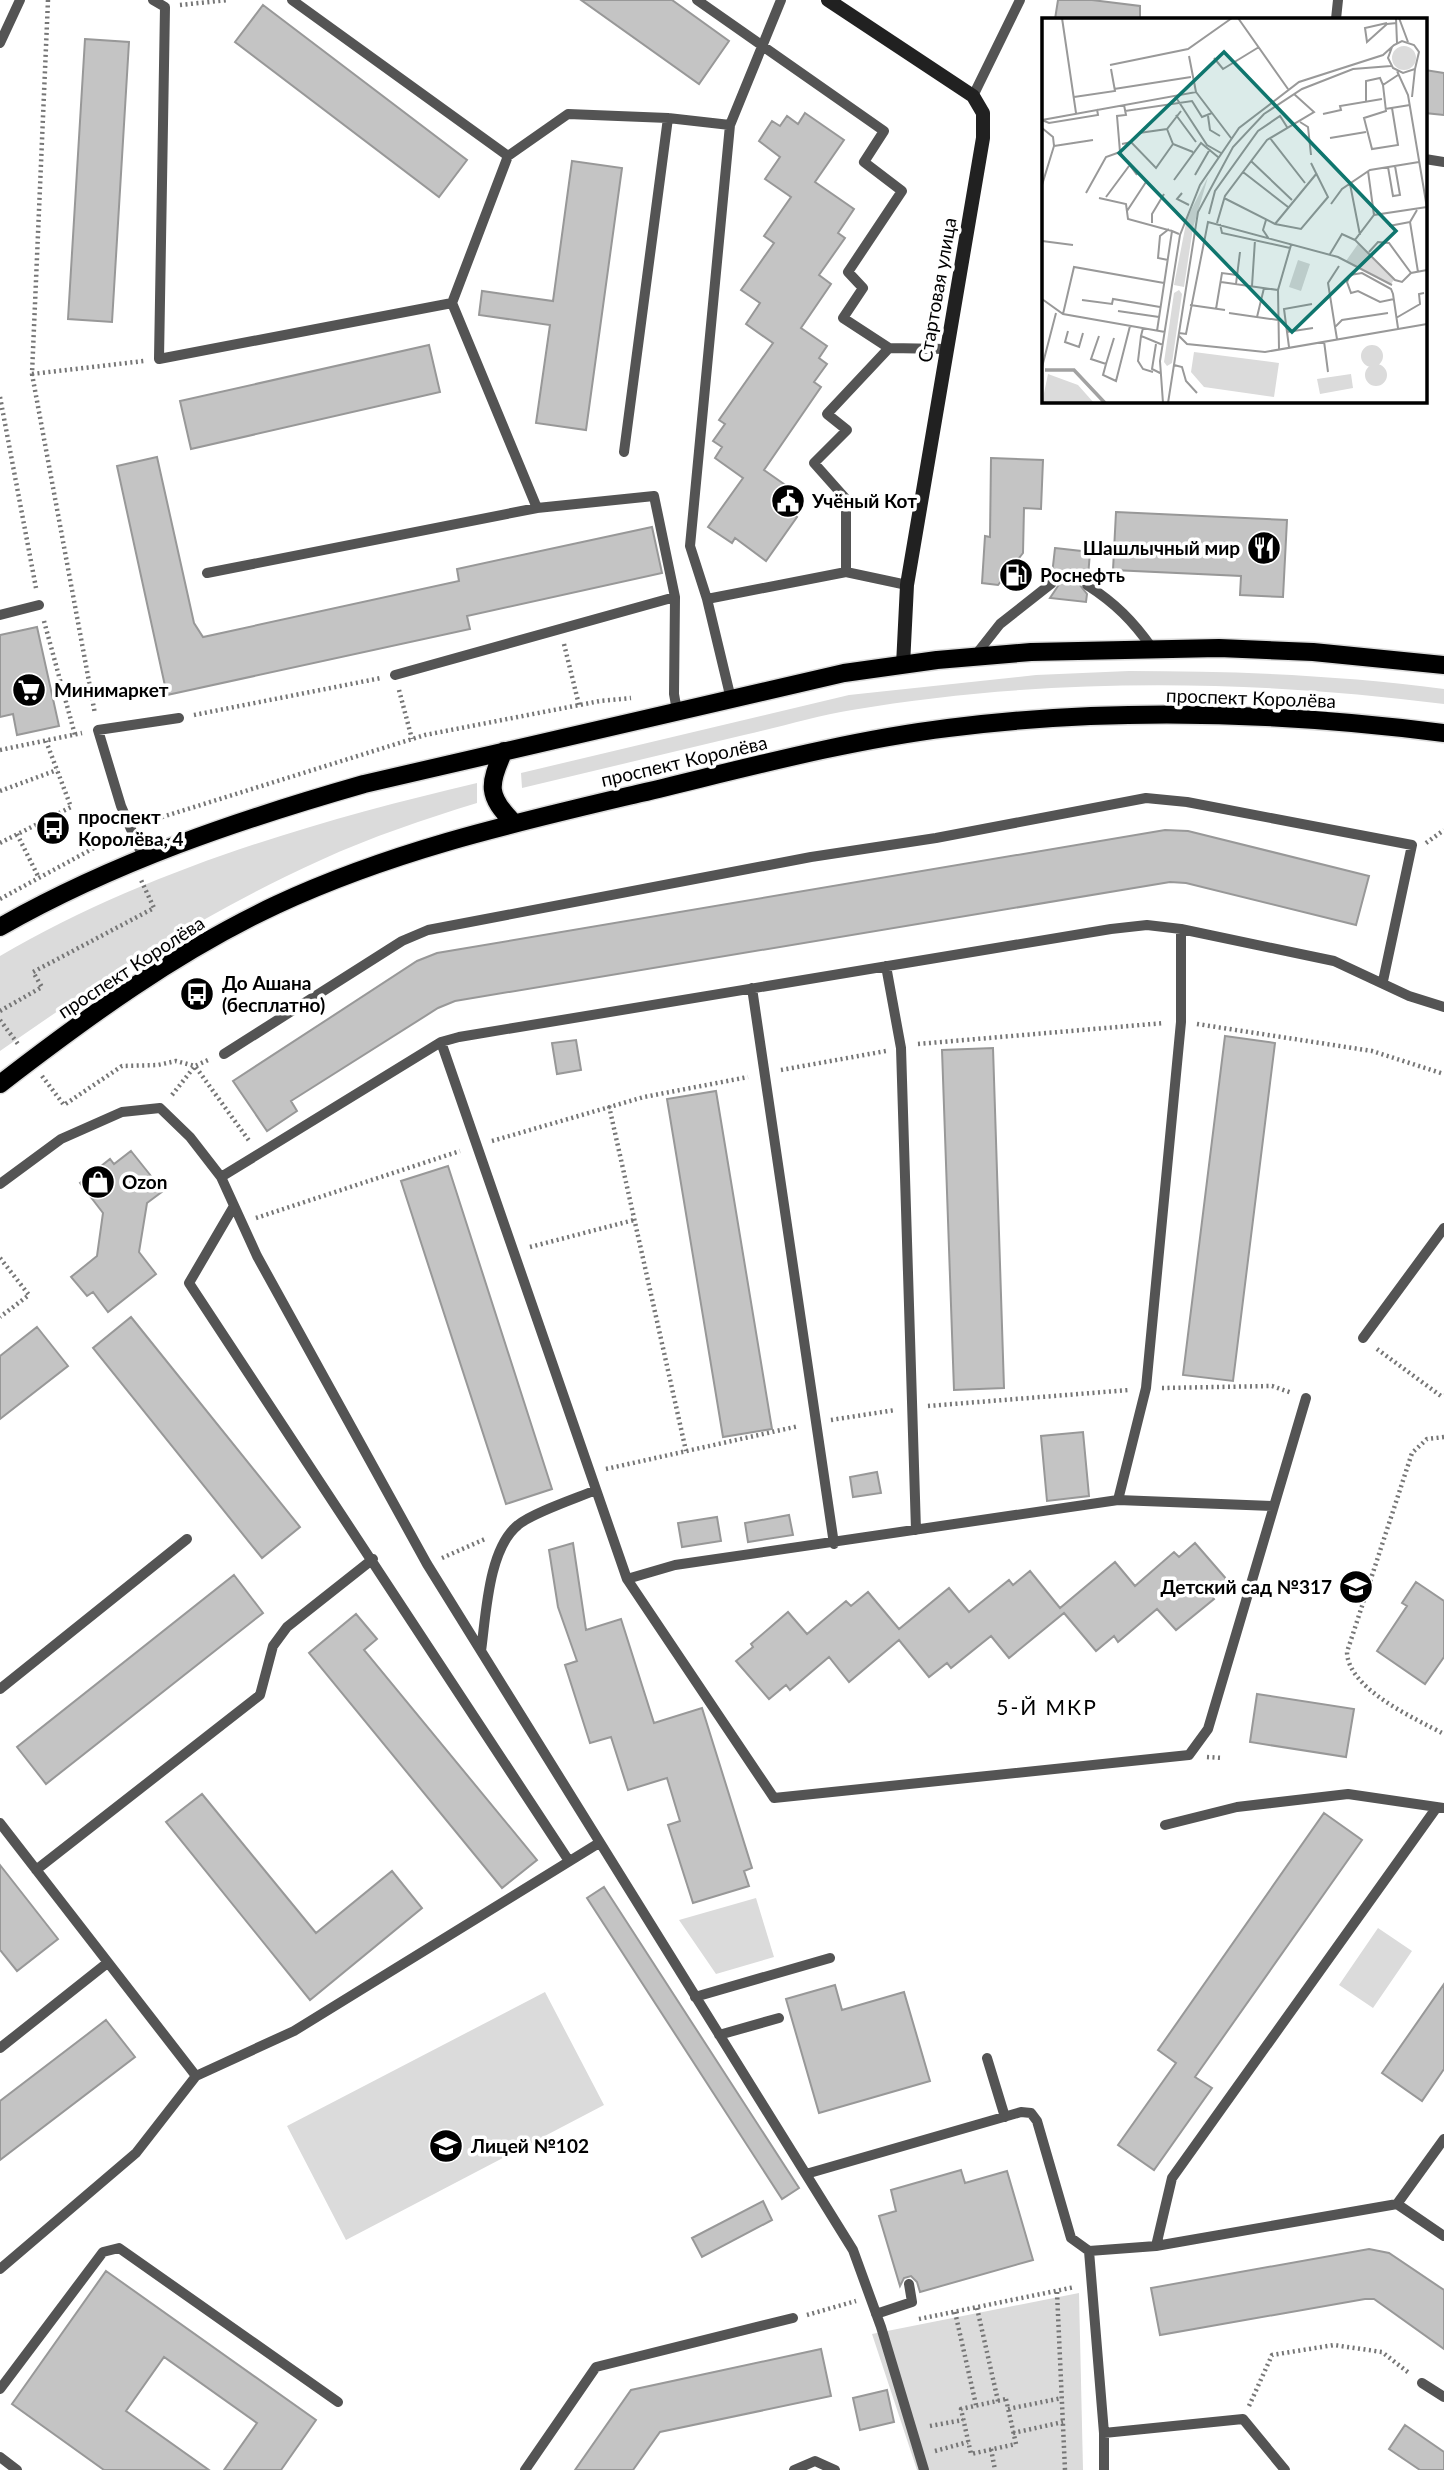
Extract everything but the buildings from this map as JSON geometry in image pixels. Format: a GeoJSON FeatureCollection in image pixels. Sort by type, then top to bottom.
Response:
{"type":"FeatureCollection","features":[{"type":"Feature","properties":{"kind":"main road"},"geometry":{"type":"LineString","coordinates":[[0,927],[137,859],[308,800],[677,710],[844,673],[974,657],[1152,648],[1313,652],[1440,661]]}},
{"type":"Feature","properties":{"kind":"main road","name":"проспект Королёва"},"geometry":{"type":"LineString","coordinates":[[0,1084],[163,967],[274,906],[392,858],[514,823],[853,743],[947,728],[1041,719],[1222,715],[1309,719],[1444,733]]}},
{"type":"Feature","properties":{"kind":"main road"},"geometry":{"type":"LineString","coordinates":[[504,751],[494,773],[491,794],[499,808],[514,823]]}},
{"type":"Feature","properties":{"kind":"street"},"geometry":{"type":"LineString","coordinates":[[828,0],[973,96]]}},
{"type":"Feature","properties":{"kind":"street","name":"Стартовая улица"},"geometry":{"type":"LineString","coordinates":[[903,665],[907,584],[984,138],[983,113],[973,96]]}},
{"type":"Feature","properties":{"kind":"lane"},"geometry":{"type":"LineString","coordinates":[[0,43],[20,0]]}},
{"type":"Feature","properties":{"kind":"lane"},"geometry":{"type":"LineString","coordinates":[[153,0],[164,7],[159,359],[453,303]]}},
{"type":"Feature","properties":{"kind":"lane"},"geometry":{"type":"LineString","coordinates":[[292,0],[508,156]]}},
{"type":"Feature","properties":{"kind":"lane"},"geometry":{"type":"LineString","coordinates":[[697,0],[884,131],[864,162],[902,191],[848,272],[863,288],[843,317],[889,348],[946,349]]}},
{"type":"Feature","properties":{"kind":"lane"},"geometry":{"type":"LineString","coordinates":[[731,699],[707,599],[690,546],[730,125],[781,0]]}},
{"type":"Feature","properties":{"kind":"lane"},"geometry":{"type":"LineString","coordinates":[[973,96],[1020,0]]}},
{"type":"Feature","properties":{"kind":"lane"},"geometry":{"type":"LineString","coordinates":[[1336,18],[1338,0]]}},
{"type":"Feature","properties":{"kind":"lane"},"geometry":{"type":"LineString","coordinates":[[537,508],[453,303],[508,156],[568,114],[668,118],[730,125]]}},
{"type":"Feature","properties":{"kind":"lane"},"geometry":{"type":"LineString","coordinates":[[624,452],[668,118]]}},
{"type":"Feature","properties":{"kind":"lane"},"geometry":{"type":"LineString","coordinates":[[1426,159],[1444,162]]}},
{"type":"Feature","properties":{"kind":"lane"},"geometry":{"type":"LineString","coordinates":[[846,572],[846,499],[814,463],[847,430],[827,414],[889,348]]}},
{"type":"Feature","properties":{"kind":"lane"},"geometry":{"type":"LineString","coordinates":[[207,573],[537,508],[654,496],[675,597],[674,694],[677,710]]}},
{"type":"Feature","properties":{"kind":"lane"},"geometry":{"type":"LineString","coordinates":[[707,599],[846,572],[907,584]]}},
{"type":"Feature","properties":{"kind":"lane"},"geometry":{"type":"LineString","coordinates":[[974,657],[1000,624],[1052,583]]}},
{"type":"Feature","properties":{"kind":"lane"},"geometry":{"type":"LineString","coordinates":[[1087,585],[1116,603],[1134,621],[1152,648]]}},
{"type":"Feature","properties":{"kind":"lane"},"geometry":{"type":"LineString","coordinates":[[395,675],[675,597]]}},
{"type":"Feature","properties":{"kind":"lane"},"geometry":{"type":"LineString","coordinates":[[0,615],[39,605]]}},
{"type":"Feature","properties":{"kind":"lane"},"geometry":{"type":"LineString","coordinates":[[137,859],[131,828],[98,730],[179,718]]}},
{"type":"Feature","properties":{"kind":"lane"},"geometry":{"type":"LineString","coordinates":[[225,1054],[402,941],[428,930],[798,859],[975,832],[1146,798],[1187,802],[1412,845],[1383,981]]}},
{"type":"Feature","properties":{"kind":"lane"},"geometry":{"type":"LineString","coordinates":[[221,1177],[441,1042],[1111,929],[1147,925],[1181,929],[1334,961],[1383,981],[1409,996],[1444,1007]]}},
{"type":"Feature","properties":{"kind":"lane"},"geometry":{"type":"LineString","coordinates":[[1118,1500],[1146,1388],[1181,1022],[1181,929]]}},
{"type":"Feature","properties":{"kind":"lane"},"geometry":{"type":"LineString","coordinates":[[886,966],[901,1048],[916,1530]]}},
{"type":"Feature","properties":{"kind":"lane"},"geometry":{"type":"LineString","coordinates":[[752,988],[834,1544]]}},
{"type":"Feature","properties":{"kind":"lane"},"geometry":{"type":"LineString","coordinates":[[441,1042],[627,1579],[774,1798],[1189,1755],[1208,1729],[1306,1398]]}},
{"type":"Feature","properties":{"kind":"lane"},"geometry":{"type":"LineString","coordinates":[[0,1184],[61,1139],[122,1112],[160,1108],[190,1137],[221,1177],[242,1223],[427,1564],[853,2250],[881,2327],[923,2470]]}},
{"type":"Feature","properties":{"kind":"lane"},"geometry":{"type":"LineString","coordinates":[[234,1206],[189,1283],[373,1559],[569,1861]]}},
{"type":"Feature","properties":{"kind":"lane"},"geometry":{"type":"LineString","coordinates":[[1363,1338],[1444,1228]]}},
{"type":"Feature","properties":{"kind":"lane"},"geometry":{"type":"LineString","coordinates":[[481,1651],[493,1572],[502,1545],[518,1524],[596,1490]]}},
{"type":"Feature","properties":{"kind":"lane"},"geometry":{"type":"LineString","coordinates":[[627,1579],[675,1566],[1118,1500],[1274,1506]]}},
{"type":"Feature","properties":{"kind":"lane"},"geometry":{"type":"LineString","coordinates":[[0,1673],[4,1686],[187,1539]]}},
{"type":"Feature","properties":{"kind":"lane"},"geometry":{"type":"LineString","coordinates":[[36,1870],[260,1695],[273,1646],[287,1627],[373,1559]]}},
{"type":"Feature","properties":{"kind":"lane"},"geometry":{"type":"LineString","coordinates":[[1156,2246],[1172,2178],[1440,1807],[1348,1794],[1237,1807],[1165,1825]]}},
{"type":"Feature","properties":{"kind":"lane"},"geometry":{"type":"LineString","coordinates":[[0,1823],[106,1964],[196,2076]]}},
{"type":"Feature","properties":{"kind":"lane"},"geometry":{"type":"LineString","coordinates":[[0,2269],[136,2154],[196,2076],[294,2031],[599,1843]]}},
{"type":"Feature","properties":{"kind":"lane"},"geometry":{"type":"LineString","coordinates":[[695,1997],[830,1958]]}},
{"type":"Feature","properties":{"kind":"lane"},"geometry":{"type":"LineString","coordinates":[[0,2048],[106,1964]]}},
{"type":"Feature","properties":{"kind":"lane"},"geometry":{"type":"LineString","coordinates":[[719,2035],[779,2018]]}},
{"type":"Feature","properties":{"kind":"lane"},"geometry":{"type":"LineString","coordinates":[[987,2058],[1005,2117]]}},
{"type":"Feature","properties":{"kind":"lane"},"geometry":{"type":"LineString","coordinates":[[806,2174],[1005,2117],[1031,2113],[1037,2121],[1071,2238],[1074,2243],[1089,2251],[1156,2246],[1397,2204],[1444,2236]]}},
{"type":"Feature","properties":{"kind":"lane"},"geometry":{"type":"LineString","coordinates":[[1397,2204],[1444,2139]]}},
{"type":"Feature","properties":{"kind":"lane"},"geometry":{"type":"LineString","coordinates":[[0,2389],[103,2252],[119,2248],[338,2402]]}},
{"type":"Feature","properties":{"kind":"lane"},"geometry":{"type":"LineString","coordinates":[[1089,2251],[1104,2433],[1104,2470]]}},
{"type":"Feature","properties":{"kind":"lane"},"geometry":{"type":"LineString","coordinates":[[876,2314],[912,2302],[909,2284]]}},
{"type":"Feature","properties":{"kind":"lane"},"geometry":{"type":"LineString","coordinates":[[524,2470],[596,2367],[793,2318]]}},
{"type":"Feature","properties":{"kind":"lane"},"geometry":{"type":"LineString","coordinates":[[1422,2383],[1444,2397]]}},
{"type":"Feature","properties":{"kind":"lane"},"geometry":{"type":"LineString","coordinates":[[1104,2433],[1243,2419],[1285,2470]]}},
{"type":"Feature","properties":{"kind":"lane"},"geometry":{"type":"LineString","coordinates":[[0,2458],[18,2470]]}},
{"type":"Feature","properties":{"kind":"lane"},"geometry":{"type":"LineString","coordinates":[[794,2470],[815,2461],[835,2470]]}},
{"type":"Feature","properties":{"kind":"path"},"geometry":{"type":"LineString","coordinates":[[0,750],[98,730],[32,374],[48,0]]}},
{"type":"Feature","properties":{"kind":"path"},"geometry":{"type":"LineString","coordinates":[[164,7],[228,0]]}},
{"type":"Feature","properties":{"kind":"path"},"geometry":{"type":"LineString","coordinates":[[32,374],[159,359]]}},
{"type":"Feature","properties":{"kind":"path"},"geometry":{"type":"LineString","coordinates":[[0,397],[39,605],[75,735]]}},
{"type":"Feature","properties":{"kind":"path"},"geometry":{"type":"LineString","coordinates":[[561,629],[579,705]]}},
{"type":"Feature","properties":{"kind":"path"},"geometry":{"type":"LineString","coordinates":[[179,718],[395,675],[412,740]]}},
{"type":"Feature","properties":{"kind":"path"},"geometry":{"type":"LineString","coordinates":[[0,899],[131,828],[412,740],[579,705],[637,698]]}},
{"type":"Feature","properties":{"kind":"path"},"geometry":{"type":"LineString","coordinates":[[0,843],[71,807],[46,741]]}},
{"type":"Feature","properties":{"kind":"path"},"geometry":{"type":"LineString","coordinates":[[0,791],[57,770]]}},
{"type":"Feature","properties":{"kind":"path"},"geometry":{"type":"LineString","coordinates":[[17,834],[39,878]]}},
{"type":"Feature","properties":{"kind":"path"},"geometry":{"type":"LineString","coordinates":[[0,1011],[42,987],[33,972],[154,908],[137,859]]}},
{"type":"Feature","properties":{"kind":"path"},"geometry":{"type":"LineString","coordinates":[[0,1020],[64,1105],[122,1066],[158,1065],[176,1061],[195,1066],[259,1154]]}},
{"type":"Feature","properties":{"kind":"path"},"geometry":{"type":"LineString","coordinates":[[242,1223],[609,1106],[932,1041],[1181,1022],[1372,1051],[1444,1074]]}},
{"type":"Feature","properties":{"kind":"path"},"geometry":{"type":"LineString","coordinates":[[160,1108],[195,1066],[225,1054]]}},
{"type":"Feature","properties":{"kind":"path"},"geometry":{"type":"LineString","coordinates":[[609,1106],[686,1451]]}},
{"type":"Feature","properties":{"kind":"path"},"geometry":{"type":"LineString","coordinates":[[514,1251],[634,1220]]}},
{"type":"Feature","properties":{"kind":"path"},"geometry":{"type":"LineString","coordinates":[[0,1258],[29,1295],[0,1317]]}},
{"type":"Feature","properties":{"kind":"path"},"geometry":{"type":"LineString","coordinates":[[1363,1338],[1441,1396],[1444,1395]]}},
{"type":"Feature","properties":{"kind":"path"},"geometry":{"type":"LineString","coordinates":[[590,1473],[816,1422],[914,1407],[1146,1388],[1272,1386],[1306,1398]]}},
{"type":"Feature","properties":{"kind":"path"},"geometry":{"type":"LineString","coordinates":[[1444,1437],[1427,1439],[1412,1453],[1347,1652],[1347,1664],[1366,1687],[1444,1734]]}},
{"type":"Feature","properties":{"kind":"path"},"geometry":{"type":"LineString","coordinates":[[427,1564],[518,1524]]}},
{"type":"Feature","properties":{"kind":"path"},"geometry":{"type":"LineString","coordinates":[[881,2327],[1090,2283]]}},
{"type":"Feature","properties":{"kind":"path"},"geometry":{"type":"LineString","coordinates":[[1057,2292],[1065,2470]]}},
{"type":"Feature","properties":{"kind":"path"},"geometry":{"type":"LineString","coordinates":[[793,2318],[870,2297]]}},
{"type":"Feature","properties":{"kind":"path"},"geometry":{"type":"LineString","coordinates":[[976,2308],[998,2401]]}},
{"type":"Feature","properties":{"kind":"path"},"geometry":{"type":"LineString","coordinates":[[955,2312],[976,2405]]}},
{"type":"Feature","properties":{"kind":"path"},"geometry":{"type":"LineString","coordinates":[[1243,2419],[1272,2355],[1335,2345],[1382,2352],[1422,2383]]}},
{"type":"Feature","properties":{"kind":"path"},"geometry":{"type":"LineString","coordinates":[[1008,2409],[1062,2398]]}},
{"type":"Feature","properties":{"kind":"path"},"geometry":{"type":"LineString","coordinates":[[1006,2399],[1016,2444],[971,2454],[961,2409],[998,2401],[1006,2399]]}},
{"type":"Feature","properties":{"kind":"path"},"geometry":{"type":"LineString","coordinates":[[911,2430],[963,2420]]}},
{"type":"Feature","properties":{"kind":"path"},"geometry":{"type":"LineString","coordinates":[[1013,2433],[1063,2422]]}},
{"type":"Feature","properties":{"kind":"path"},"geometry":{"type":"LineString","coordinates":[[919,2455],[968,2442]]}},
{"type":"Feature","properties":{"kind":"path"},"geometry":{"type":"LineString","coordinates":[[991,2449],[995,2470]]}},
{"type":"Feature","properties":{"kind":"shaded area"},"geometry":{"type":"Polygon","coordinates":[[[1129,671],[1287,675],[1405,684],[1444,689],[1444,704],[1222,686],[1148,685],[999,692],[925,699],[838,712],[522,788],[521,773],[849,695],[1036,675],[1129,671]]]}},
{"type":"Feature","properties":{"kind":"shaded area"},"geometry":{"type":"Polygon","coordinates":[[[477,783],[477,803],[359,844],[237,901],[116,973],[0,1051],[0,956],[56,925],[114,898],[232,852],[354,814],[477,783]]]}},
{"type":"Feature","properties":{"kind":"shaded area"},"geometry":{"type":"Polygon","coordinates":[[[756,1898],[774,1957],[716,1974],[679,1920],[756,1898]]]}},
{"type":"Feature","properties":{"kind":"shaded area"},"geometry":{"type":"Polygon","coordinates":[[[1378,1928],[1412,1951],[1373,2008],[1339,1985],[1378,1928]]]}},
{"type":"Feature","properties":{"kind":"shaded area"},"geometry":{"type":"Polygon","coordinates":[[[545,1992],[604,2105],[346,2240],[287,2126],[545,1992]]]}},
{"type":"Feature","properties":{"kind":"shaded area"},"geometry":{"type":"Polygon","coordinates":[[[1079,2293],[1083,2470],[917,2470],[872,2334],[1079,2293]]]}},
{"type":"Feature","properties":{"kind":"place","name":"Учёный Кот"},"geometry":{"type":"Point","coordinates":[788,501]}},
{"type":"Feature","properties":{"kind":"place","name":"Шашлычный мир"},"geometry":{"type":"Point","coordinates":[1264,548]}},
{"type":"Feature","properties":{"kind":"place","name":"Роснефть"},"geometry":{"type":"Point","coordinates":[1016,575]}},
{"type":"Feature","properties":{"kind":"place","name":"Минимаркет"},"geometry":{"type":"Point","coordinates":[29,690]}},
{"type":"Feature","properties":{"kind":"place","name":"проспект Королёва, 4"},"geometry":{"type":"Point","coordinates":[53,828]}},
{"type":"Feature","properties":{"kind":"place","name":"До Ашана (бесплатно)"},"geometry":{"type":"Point","coordinates":[197,994]}},
{"type":"Feature","properties":{"kind":"place","name":"Ozon"},"geometry":{"type":"Point","coordinates":[98,1182]}},
{"type":"Feature","properties":{"kind":"place","name":"Детский сад №317"},"geometry":{"type":"Point","coordinates":[1356,1587]}},
{"type":"Feature","properties":{"kind":"place","name":"Лицей №102"},"geometry":{"type":"Point","coordinates":[446,2146]}},
{"type":"Feature","properties":{"kind":"district","name":"5-Й МКР"},"geometry":{"type":"Point","coordinates":[1047,1708]}}]}
